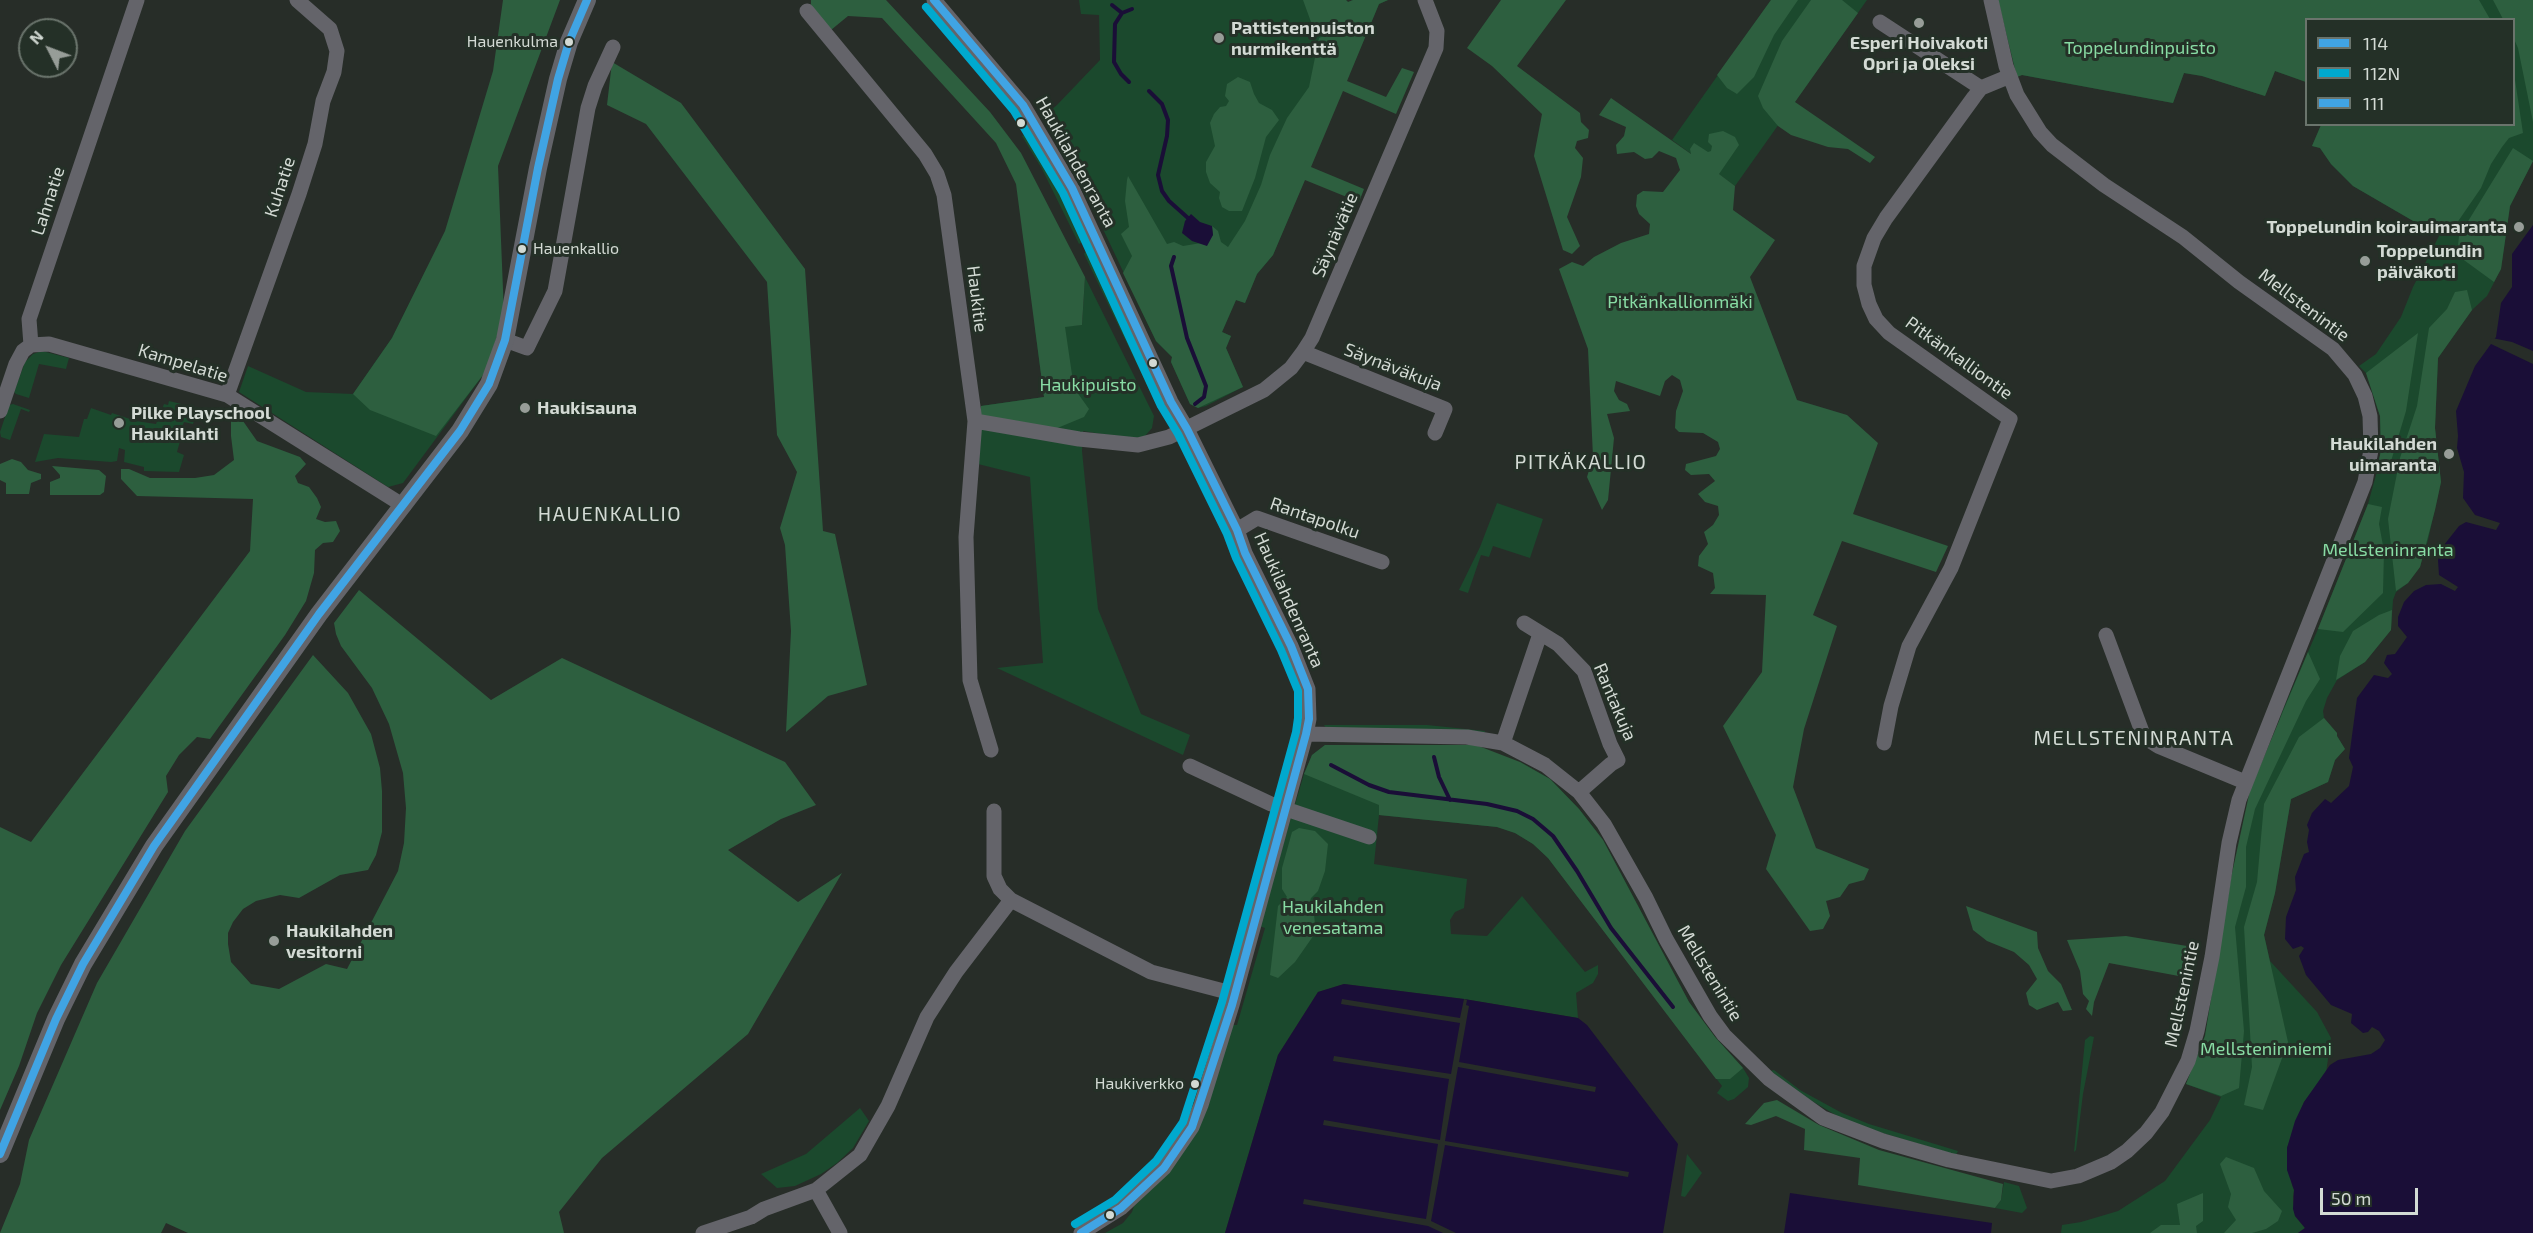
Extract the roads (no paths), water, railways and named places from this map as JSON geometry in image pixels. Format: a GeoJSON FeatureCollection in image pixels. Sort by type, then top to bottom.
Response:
{"type":"FeatureCollection","features":[{"type":"Feature","properties":{"kind":"main road"},"geometry":{"type":"LineString","coordinates":[[0,1154],[56,1019],[83,964],[154,846],[319,614],[404,506],[474,410],[489,384],[505,340],[548,118],[561,66],[587,0]]}},
{"type":"Feature","properties":{"kind":"street","name":"Lahnatie"},"geometry":{"type":"LineString","coordinates":[[31,345],[29,319],[137,0]]}},
{"type":"Feature","properties":{"kind":"street","name":"Kuhatie"},"geometry":{"type":"LineString","coordinates":[[227,395],[299,194],[315,144],[323,101],[334,72],[337,51],[330,29],[297,0]]}},
{"type":"Feature","properties":{"kind":"street","name":"Haukilahdenranta"},"geometry":{"type":"LineString","coordinates":[[934,0],[1023,105],[1072,188],[1171,402],[1187,429],[1237,530],[1245,553],[1291,645],[1308,689],[1306,734],[1287,808],[1201,1105],[1176,1152],[1145,1188],[1121,1208],[1081,1233]]}},
{"type":"Feature","properties":{"kind":"street","name":"Säynävätie"},"geometry":{"type":"LineString","coordinates":[[1187,429],[1264,390],[1291,368],[1312,338],[1436,48],[1437,31],[1425,0]]}},
{"type":"Feature","properties":{"kind":"street","name":"Mellstenintie"},"geometry":{"type":"LineString","coordinates":[[1306,734],[1467,737],[1503,743],[1545,765],[1579,792],[1604,824],[1710,1016],[1731,1043],[1768,1079],[1796,1100],[1848,1129],[1949,1160],[2051,1181],[2094,1170],[2127,1151],[2146,1133],[2177,1086],[2197,1031],[2212,957],[2229,843],[2245,782],[2368,471],[2371,450],[2370,416],[2365,396],[2355,375],[2333,349],[2239,282],[2178,234],[2104,185],[2052,145],[2027,113],[2010,76],[1991,0]]}},
{"type":"Feature","properties":{"kind":"street","name":"Haukitie"},"geometry":{"type":"LineString","coordinates":[[807,11],[926,154],[938,174],[944,195],[975,421],[966,537],[970,680],[991,750]]}},
{"type":"Feature","properties":{"kind":"street"},"geometry":{"type":"LineString","coordinates":[[1880,22],[1952,71],[1982,88],[2010,76]]}},
{"type":"Feature","properties":{"kind":"street"},"geometry":{"type":"LineString","coordinates":[[505,340],[527,348],[555,291],[588,108],[595,86],[614,47]]}},
{"type":"Feature","properties":{"kind":"street","name":"Pitkänkalliontie"},"geometry":{"type":"LineString","coordinates":[[1884,743],[1891,706],[1909,646],[1951,568],[2010,419],[1889,333],[1876,319],[1869,304],[1864,285],[1864,266],[1874,238],[1886,218],[1982,88]]}},
{"type":"Feature","properties":{"kind":"street","name":"Kampelatie"},"geometry":{"type":"LineString","coordinates":[[31,345],[49,344],[227,395],[404,506]]}},
{"type":"Feature","properties":{"kind":"street"},"geometry":{"type":"LineString","coordinates":[[0,411],[16,364],[23,351],[31,345]]}},
{"type":"Feature","properties":{"kind":"street","name":"Säynäväkuja"},"geometry":{"type":"LineString","coordinates":[[1303,352],[1445,408],[1436,433]]}},
{"type":"Feature","properties":{"kind":"street"},"geometry":{"type":"LineString","coordinates":[[975,421],[1124,445],[1151,444],[1187,429]]}},
{"type":"Feature","properties":{"kind":"street","name":"Rantapolku"},"geometry":{"type":"LineString","coordinates":[[1237,530],[1257,519],[1382,562]]}},
{"type":"Feature","properties":{"kind":"street"},"geometry":{"type":"LineString","coordinates":[[1503,743],[1539,634],[1524,623]]}},
{"type":"Feature","properties":{"kind":"street","name":"Rantakuja"},"geometry":{"type":"LineString","coordinates":[[1539,634],[1558,644],[1584,672],[1618,760],[1579,792]]}},
{"type":"Feature","properties":{"kind":"street"},"geometry":{"type":"LineString","coordinates":[[2106,635],[2144,737],[2158,746],[2245,782]]}},
{"type":"Feature","properties":{"kind":"street"},"geometry":{"type":"LineString","coordinates":[[1190,766],[1271,804],[1369,837]]}},
{"type":"Feature","properties":{"kind":"street"},"geometry":{"type":"LineString","coordinates":[[994,811],[994,876],[1000,889],[1011,900],[1151,972],[1235,994]]}},
{"type":"Feature","properties":{"kind":"street"},"geometry":{"type":"LineString","coordinates":[[703,1233],[816,1191],[860,1155],[888,1106],[927,1017],[956,972],[1011,900]]}},
{"type":"Feature","properties":{"kind":"street"},"geometry":{"type":"LineString","coordinates":[[816,1191],[840,1233]]}},
{"type":"Feature","properties":{"kind":"waterway"},"geometry":{"type":"LineString","coordinates":[[1112,5],[1122,13],[1115,24],[1114,62],[1129,82]]}},
{"type":"Feature","properties":{"kind":"waterway"},"geometry":{"type":"LineString","coordinates":[[1122,13],[1132,9]]}},
{"type":"Feature","properties":{"kind":"waterway"},"geometry":{"type":"LineString","coordinates":[[1149,91],[1162,104],[1168,120],[1167,136],[1158,175],[1162,191],[1169,201],[1188,218]]}},
{"type":"Feature","properties":{"kind":"waterway"},"geometry":{"type":"LineString","coordinates":[[1174,257],[1171,266],[1187,338],[1206,386],[1204,397],[1195,404]]}},
{"type":"Feature","properties":{"kind":"waterway"},"geometry":{"type":"LineString","coordinates":[[1434,757],[1439,777],[1450,800]]}},
{"type":"Feature","properties":{"kind":"waterway"},"geometry":{"type":"LineString","coordinates":[[1331,765],[1369,785],[1389,792],[1487,804],[1517,811],[1533,819],[1553,836],[1611,928],[1673,1007]]}},
{"type":"Feature","properties":{"kind":"place","name":"Esperi Hoivakoti Opri ja Oleksi"},"geometry":{"type":"Point","coordinates":[1919,23]}},
{"type":"Feature","properties":{"kind":"place","name":"Pattistenpuiston nurmikenttä"},"geometry":{"type":"Point","coordinates":[1219,38]}},
{"type":"Feature","properties":{"kind":"place","name":"Hauenkulma"},"geometry":{"type":"Point","coordinates":[569,42]}},
{"type":"Feature","properties":{"kind":"place","name":"Toppelundin koirauimaranta"},"geometry":{"type":"Point","coordinates":[2519,227]}},
{"type":"Feature","properties":{"kind":"place","name":"Hauenkallio"},"geometry":{"type":"Point","coordinates":[522,249]}},
{"type":"Feature","properties":{"kind":"place","name":"Toppelundin päiväkoti"},"geometry":{"type":"Point","coordinates":[2365,261]}},
{"type":"Feature","properties":{"kind":"place","name":"Haukisauna"},"geometry":{"type":"Point","coordinates":[525,408]}},
{"type":"Feature","properties":{"kind":"place","name":"Pilke Playschool Haukilahti"},"geometry":{"type":"Point","coordinates":[119,423]}},
{"type":"Feature","properties":{"kind":"place","name":"Haukilahden uimaranta"},"geometry":{"type":"Point","coordinates":[2449,454]}},
{"type":"Feature","properties":{"kind":"place","name":"Haukilahden vesitorni"},"geometry":{"type":"Point","coordinates":[274,941]}},
{"type":"Feature","properties":{"kind":"place","name":"Haukiverkko"},"geometry":{"type":"Point","coordinates":[1195,1084]}},
{"type":"Feature","properties":{"kind":"district","name":"PITKÄKALLIO"},"geometry":{"type":"Point","coordinates":[1581,462]}},
{"type":"Feature","properties":{"kind":"district","name":"HAUENKALLIO"},"geometry":{"type":"Point","coordinates":[610,514]}},
{"type":"Feature","properties":{"kind":"district","name":"MELLSTENINRANTA"},"geometry":{"type":"Point","coordinates":[2134,738]}},
{"type":"Feature","properties":{"kind":"park label","name":"Toppelundinpuisto"},"geometry":{"type":"Point","coordinates":[2140,48]}},
{"type":"Feature","properties":{"kind":"park label","name":"Pitkänkallionmäki"},"geometry":{"type":"Point","coordinates":[1680,302]}},
{"type":"Feature","properties":{"kind":"park label","name":"Haukipuisto"},"geometry":{"type":"Point","coordinates":[1088,385]}},
{"type":"Feature","properties":{"kind":"park label","name":"Mellsteninranta"},"geometry":{"type":"Point","coordinates":[2388,550]}},
{"type":"Feature","properties":{"kind":"park label","name":"Haukilahden venesatama"},"geometry":{"type":"Point","coordinates":[1333,917]}},
{"type":"Feature","properties":{"kind":"park label","name":"Mellsteninniemi"},"geometry":{"type":"Point","coordinates":[2266,1049]}}]}
